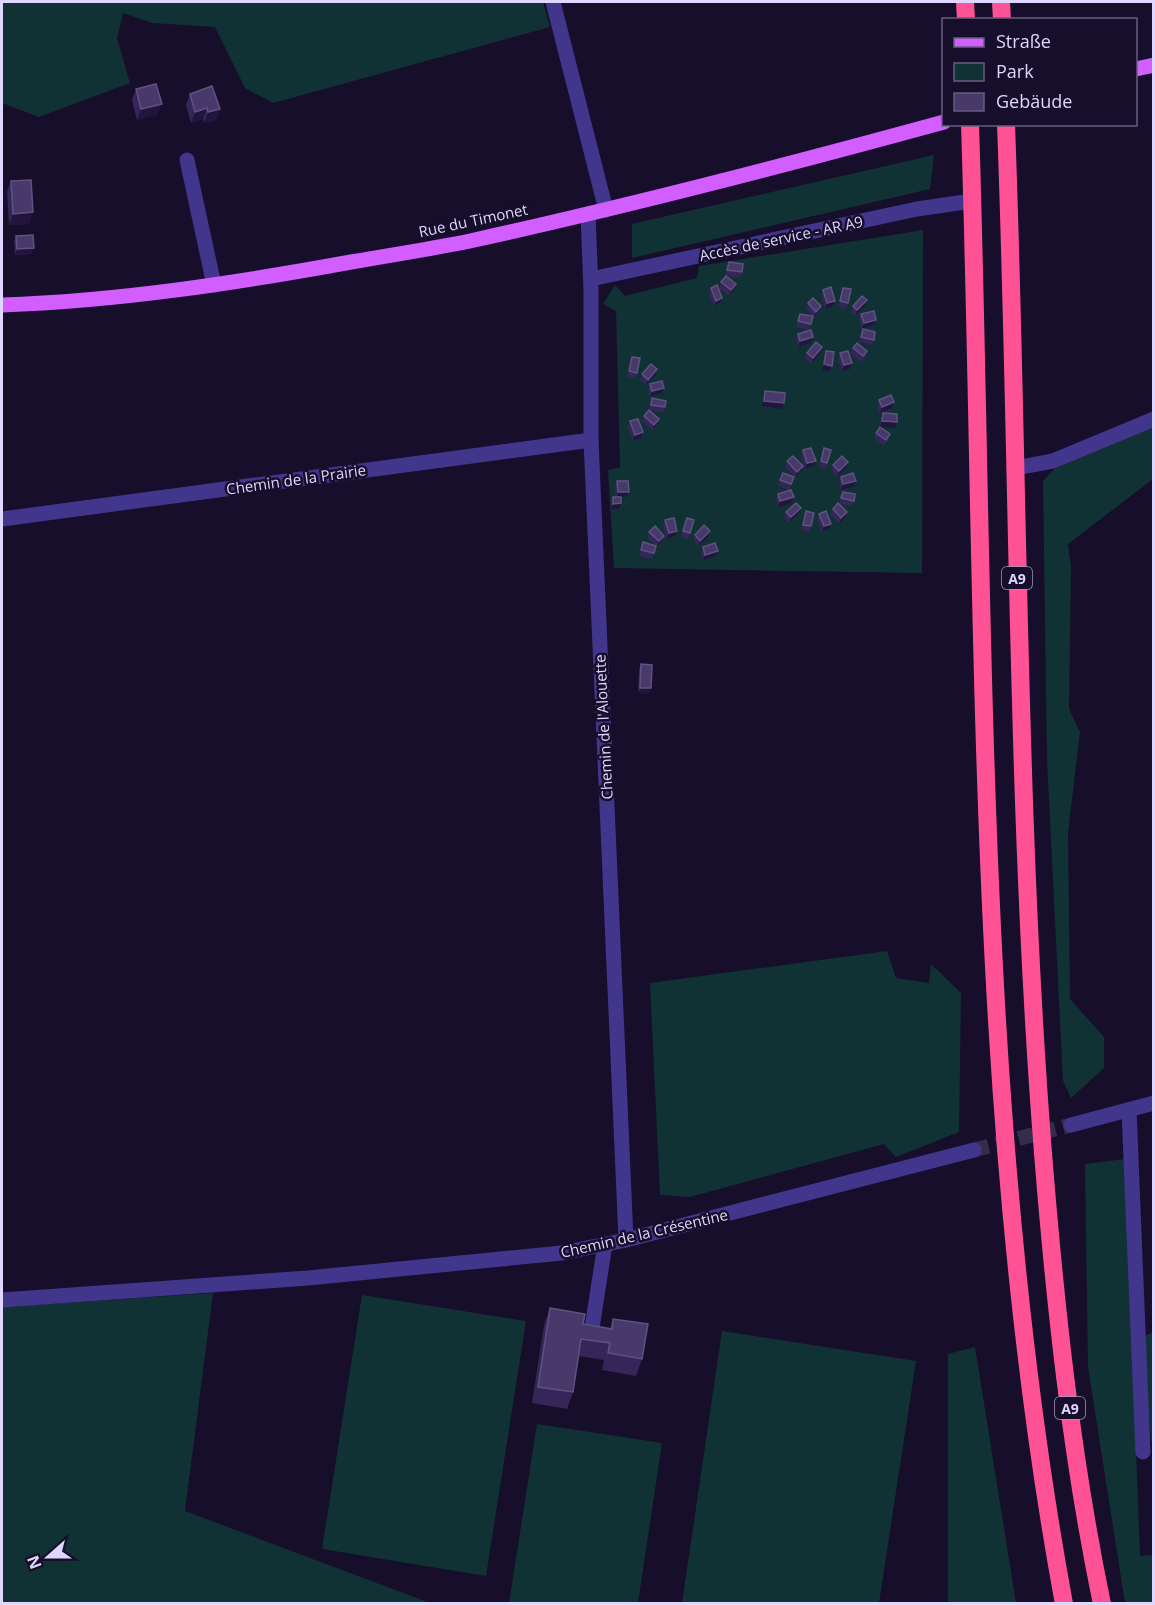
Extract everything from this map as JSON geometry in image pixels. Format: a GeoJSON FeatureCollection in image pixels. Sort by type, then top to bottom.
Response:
{"type":"FeatureCollection","features":[{"type":"Feature","properties":{"kind":"highway"},"geometry":{"type":"LineString","coordinates":[[965,2],[966,18]]}},
{"type":"Feature","properties":{"kind":"highway"},"geometry":{"type":"LineString","coordinates":[[1001,2],[1002,18]]}},
{"type":"Feature","properties":{"kind":"highway","name":"A9"},"geometry":{"type":"LineString","coordinates":[[970,126],[984,698],[998,1029],[1011,1204],[1023,1324],[1044,1484],[1064,1604]]}},
{"type":"Feature","properties":{"kind":"highway","name":"A9"},"geometry":{"type":"LineString","coordinates":[[1006,126],[1023,790],[1040,1109],[1061,1333],[1080,1479],[1102,1604]]}},
{"type":"Feature","properties":{"kind":"main road"},"geometry":{"type":"LineString","coordinates":[[1137,69],[1154,64]]}},
{"type":"Feature","properties":{"kind":"main road","name":"Rue du Timonet"},"geometry":{"type":"LineString","coordinates":[[2,305],[44,304],[214,285],[457,243],[606,210],[942,123]]}},
{"type":"Feature","properties":{"kind":"street"},"geometry":{"type":"LineString","coordinates":[[553,2],[606,210]]}},
{"type":"Feature","properties":{"kind":"street"},"geometry":{"type":"LineString","coordinates":[[187,160],[214,285]]}},
{"type":"Feature","properties":{"kind":"street","name":"Accès de service - AR A9"},"geometry":{"type":"LineString","coordinates":[[591,279],[917,209],[972,201]]}},
{"type":"Feature","properties":{"kind":"street","name":"Chemin de l'Alouette"},"geometry":{"type":"LineString","coordinates":[[588,214],[591,279],[591,440],[626,1240]]}},
{"type":"Feature","properties":{"kind":"street"},"geometry":{"type":"LineString","coordinates":[[1015,468],[1053,461],[1154,419]]}},
{"type":"Feature","properties":{"kind":"street","name":"Chemin de la Prairie"},"geometry":{"type":"LineString","coordinates":[[2,519],[591,440]]}},
{"type":"Feature","properties":{"kind":"street"},"geometry":{"type":"LineString","coordinates":[[1071,1125],[1154,1103]]}},
{"type":"Feature","properties":{"kind":"street"},"geometry":{"type":"LineString","coordinates":[[1129,1110],[1143,1452]]}},
{"type":"Feature","properties":{"kind":"street","name":"Chemin de la Crésentine"},"geometry":{"type":"LineString","coordinates":[[2,1300],[308,1278],[562,1253],[626,1240],[974,1150]]}},
{"type":"Feature","properties":{"kind":"street"},"geometry":{"type":"LineString","coordinates":[[592,1329],[605,1244]]}},
{"type":"Feature","properties":{"kind":"green space"},"geometry":{"type":"Polygon","coordinates":[[[2,2],[543,2],[550,27],[273,103],[245,88],[215,27],[152,23],[123,13],[117,38],[130,83],[39,117],[2,103],[2,2]]]}},
{"type":"Feature","properties":{"kind":"green space"},"geometry":{"type":"Polygon","coordinates":[[[934,155],[930,189],[632,258],[632,224],[934,155]]]}},
{"type":"Feature","properties":{"kind":"green space"},"geometry":{"type":"Polygon","coordinates":[[[923,230],[922,573],[614,568],[608,470],[620,467],[616,311],[603,304],[615,285],[625,296],[697,278],[699,266],[923,230]]]}},
{"type":"Feature","properties":{"kind":"green space"},"geometry":{"type":"Polygon","coordinates":[[[1153,427],[1153,479],[1068,544],[1071,567],[1069,709],[1080,732],[1068,833],[1070,999],[1104,1037],[1104,1068],[1071,1098],[1063,1081],[1047,760],[1043,481],[1054,469],[1153,427]]]}},
{"type":"Feature","properties":{"kind":"green space"},"geometry":{"type":"Polygon","coordinates":[[[887,951],[896,978],[929,983],[931,964],[961,993],[959,1132],[896,1157],[884,1144],[690,1197],[660,1195],[650,983],[887,951]]]}},
{"type":"Feature","properties":{"kind":"green space"},"geometry":{"type":"Polygon","coordinates":[[[1125,1159],[1140,1556],[1153,1555],[1153,1603],[1125,1603],[1088,1367],[1085,1164],[1125,1159]]]}},
{"type":"Feature","properties":{"kind":"green space"},"geometry":{"type":"Polygon","coordinates":[[[213,1293],[185,1511],[430,1603],[2,1604],[2,1307],[213,1293]]]}},
{"type":"Feature","properties":{"kind":"green space"},"geometry":{"type":"Polygon","coordinates":[[[362,1295],[526,1321],[486,1576],[322,1549],[362,1295]]]}},
{"type":"Feature","properties":{"kind":"green space"},"geometry":{"type":"Polygon","coordinates":[[[722,1331],[916,1361],[879,1603],[682,1603],[722,1331]]]}},
{"type":"Feature","properties":{"kind":"green space"},"geometry":{"type":"Polygon","coordinates":[[[1153,1332],[1153,1445],[1142,1337],[1153,1332]]]}},
{"type":"Feature","properties":{"kind":"green space"},"geometry":{"type":"Polygon","coordinates":[[[975,1347],[1016,1603],[948,1603],[948,1354],[975,1347]]]}},
{"type":"Feature","properties":{"kind":"green space"},"geometry":{"type":"Polygon","coordinates":[[[537,1424],[662,1443],[638,1603],[509,1603],[537,1424]]]}},
{"type":"Feature","properties":{"kind":"building"},"geometry":{"type":"Polygon","coordinates":[[[156,84],[162,104],[141,109],[136,89],[156,84]]]}},
{"type":"Feature","properties":{"kind":"building"},"geometry":{"type":"Polygon","coordinates":[[[212,86],[220,109],[208,112],[207,108],[195,112],[190,94],[212,86]]]}},
{"type":"Feature","properties":{"kind":"building"},"geometry":{"type":"Polygon","coordinates":[[[31,180],[33,212],[13,214],[11,181],[31,180]]]}},
{"type":"Feature","properties":{"kind":"building"},"geometry":{"type":"Polygon","coordinates":[[[33,235],[34,248],[17,249],[16,236],[33,235]]]}},
{"type":"Feature","properties":{"kind":"building"},"geometry":{"type":"Polygon","coordinates":[[[729,262],[743,264],[742,272],[727,270],[729,262]]]}},
{"type":"Feature","properties":{"kind":"building"},"geometry":{"type":"Polygon","coordinates":[[[726,276],[736,284],[731,290],[721,282],[726,276]]]}},
{"type":"Feature","properties":{"kind":"building"},"geometry":{"type":"Polygon","coordinates":[[[717,285],[722,298],[716,301],[711,288],[717,285]]]}},
{"type":"Feature","properties":{"kind":"building"},"geometry":{"type":"Polygon","coordinates":[[[831,287],[835,301],[827,303],[823,290],[831,287]]]}},
{"type":"Feature","properties":{"kind":"building"},"geometry":{"type":"Polygon","coordinates":[[[843,288],[851,289],[848,303],[840,301],[843,288]]]}},
{"type":"Feature","properties":{"kind":"building"},"geometry":{"type":"Polygon","coordinates":[[[862,296],[867,300],[857,310],[853,306],[862,296]]]}},
{"type":"Feature","properties":{"kind":"building"},"geometry":{"type":"Polygon","coordinates":[[[813,298],[821,306],[816,312],[808,303],[813,298]]]}},
{"type":"Feature","properties":{"kind":"building"},"geometry":{"type":"Polygon","coordinates":[[[874,311],[876,320],[864,323],[861,314],[874,311]]]}},
{"type":"Feature","properties":{"kind":"building"},"geometry":{"type":"Polygon","coordinates":[[[800,314],[813,316],[811,324],[798,321],[800,314]]]}},
{"type":"Feature","properties":{"kind":"building"},"geometry":{"type":"Polygon","coordinates":[[[863,329],[875,332],[874,340],[861,337],[863,329]]]}},
{"type":"Feature","properties":{"kind":"building"},"geometry":{"type":"Polygon","coordinates":[[[811,330],[813,337],[800,341],[798,334],[811,330]]]}},
{"type":"Feature","properties":{"kind":"building"},"geometry":{"type":"Polygon","coordinates":[[[816,342],[822,347],[813,358],[807,353],[816,342]]]}},
{"type":"Feature","properties":{"kind":"building"},"geometry":{"type":"Polygon","coordinates":[[[857,343],[867,351],[863,356],[853,348],[857,343]]]}},
{"type":"Feature","properties":{"kind":"building"},"geometry":{"type":"Polygon","coordinates":[[[826,351],[834,352],[832,366],[824,364],[826,351]]]}},
{"type":"Feature","properties":{"kind":"building"},"geometry":{"type":"Polygon","coordinates":[[[848,351],[852,363],[844,365],[840,353],[848,351]]]}},
{"type":"Feature","properties":{"kind":"building"},"geometry":{"type":"Polygon","coordinates":[[[632,357],[640,358],[637,373],[629,371],[632,357]]]}},
{"type":"Feature","properties":{"kind":"building"},"geometry":{"type":"Polygon","coordinates":[[[651,364],[657,369],[648,380],[642,374],[651,364]]]}},
{"type":"Feature","properties":{"kind":"building"},"geometry":{"type":"Polygon","coordinates":[[[662,381],[664,388],[652,391],[650,384],[662,381]]]}},
{"type":"Feature","properties":{"kind":"building"},"geometry":{"type":"Polygon","coordinates":[[[765,391],[785,393],[784,403],[764,401],[765,391]]]}},
{"type":"Feature","properties":{"kind":"building"},"geometry":{"type":"Polygon","coordinates":[[[891,395],[894,402],[882,407],[879,400],[891,395]]]}},
{"type":"Feature","properties":{"kind":"building"},"geometry":{"type":"Polygon","coordinates":[[[652,398],[666,401],[665,407],[651,405],[652,398]]]}},
{"type":"Feature","properties":{"kind":"building"},"geometry":{"type":"Polygon","coordinates":[[[649,410],[659,419],[654,425],[644,416],[649,410]]]}},
{"type":"Feature","properties":{"kind":"building"},"geometry":{"type":"Polygon","coordinates":[[[883,413],[897,414],[897,422],[882,421],[883,413]]]}},
{"type":"Feature","properties":{"kind":"building"},"geometry":{"type":"Polygon","coordinates":[[[638,419],[643,432],[635,435],[630,421],[638,419]]]}},
{"type":"Feature","properties":{"kind":"building"},"geometry":{"type":"Polygon","coordinates":[[[880,427],[890,434],[886,440],[876,433],[880,427]]]}},
{"type":"Feature","properties":{"kind":"building"},"geometry":{"type":"Polygon","coordinates":[[[811,448],[816,461],[807,463],[803,450],[811,448]]]}},
{"type":"Feature","properties":{"kind":"building"},"geometry":{"type":"Polygon","coordinates":[[[824,448],[831,450],[827,463],[821,461],[824,448]]]}},
{"type":"Feature","properties":{"kind":"building"},"geometry":{"type":"Polygon","coordinates":[[[793,456],[803,466],[797,472],[787,461],[793,456]]]}},
{"type":"Feature","properties":{"kind":"building"},"geometry":{"type":"Polygon","coordinates":[[[842,456],[848,462],[839,471],[833,465],[842,456]]]}},
{"type":"Feature","properties":{"kind":"building"},"geometry":{"type":"Polygon","coordinates":[[[783,473],[794,477],[791,484],[780,480],[783,473]]]}},
{"type":"Feature","properties":{"kind":"building"},"geometry":{"type":"Polygon","coordinates":[[[853,473],[856,481],[843,484],[841,477],[853,473]]]}},
{"type":"Feature","properties":{"kind":"building"},"geometry":{"type":"Polygon","coordinates":[[[617,481],[628,481],[629,492],[618,492],[617,481]]]}},
{"type":"Feature","properties":{"kind":"building"},"geometry":{"type":"Polygon","coordinates":[[[791,490],[794,497],[780,501],[778,494],[791,490]]]}},
{"type":"Feature","properties":{"kind":"building"},"geometry":{"type":"Polygon","coordinates":[[[843,492],[855,494],[854,501],[841,498],[843,492]]]}},
{"type":"Feature","properties":{"kind":"building"},"geometry":{"type":"Polygon","coordinates":[[[613,497],[621,497],[621,503],[613,504],[613,497]]]}},
{"type":"Feature","properties":{"kind":"building"},"geometry":{"type":"Polygon","coordinates":[[[796,503],[801,508],[791,517],[786,512],[796,503]]]}},
{"type":"Feature","properties":{"kind":"building"},"geometry":{"type":"Polygon","coordinates":[[[838,503],[847,512],[841,518],[833,509],[838,503]]]}},
{"type":"Feature","properties":{"kind":"building"},"geometry":{"type":"Polygon","coordinates":[[[806,511],[814,513],[811,526],[803,525],[806,511]]]}},
{"type":"Feature","properties":{"kind":"building"},"geometry":{"type":"Polygon","coordinates":[[[826,511],[831,524],[824,526],[819,514],[826,511]]]}},
{"type":"Feature","properties":{"kind":"building"},"geometry":{"type":"Polygon","coordinates":[[[674,518],[677,531],[669,533],[665,520],[674,518]]]}},
{"type":"Feature","properties":{"kind":"building"},"geometry":{"type":"Polygon","coordinates":[[[687,518],[694,520],[690,533],[683,531],[687,518]]]}},
{"type":"Feature","properties":{"kind":"building"},"geometry":{"type":"Polygon","coordinates":[[[704,525],[710,531],[700,541],[695,535],[704,525]]]}},
{"type":"Feature","properties":{"kind":"building"},"geometry":{"type":"Polygon","coordinates":[[[655,526],[664,536],[659,541],[649,532],[655,526]]]}},
{"type":"Feature","properties":{"kind":"building"},"geometry":{"type":"Polygon","coordinates":[[[643,542],[656,546],[654,553],[641,550],[643,542]]]}},
{"type":"Feature","properties":{"kind":"building"},"geometry":{"type":"Polygon","coordinates":[[[715,543],[718,551],[705,555],[703,547],[715,543]]]}},
{"type":"Feature","properties":{"kind":"building"},"geometry":{"type":"Polygon","coordinates":[[[641,664],[652,665],[651,688],[640,688],[641,664]]]}},
{"type":"Feature","properties":{"kind":"building"},"geometry":{"type":"Polygon","coordinates":[[[550,1308],[585,1314],[583,1324],[612,1329],[613,1319],[648,1324],[642,1359],[608,1353],[610,1343],[581,1339],[573,1392],[538,1387],[550,1308]]]}},
{"type":"Feature","properties":{"kind":"tunnel"},"geometry":{"type":"LineString","coordinates":[[974,1150],[1071,1125]]}}]}
